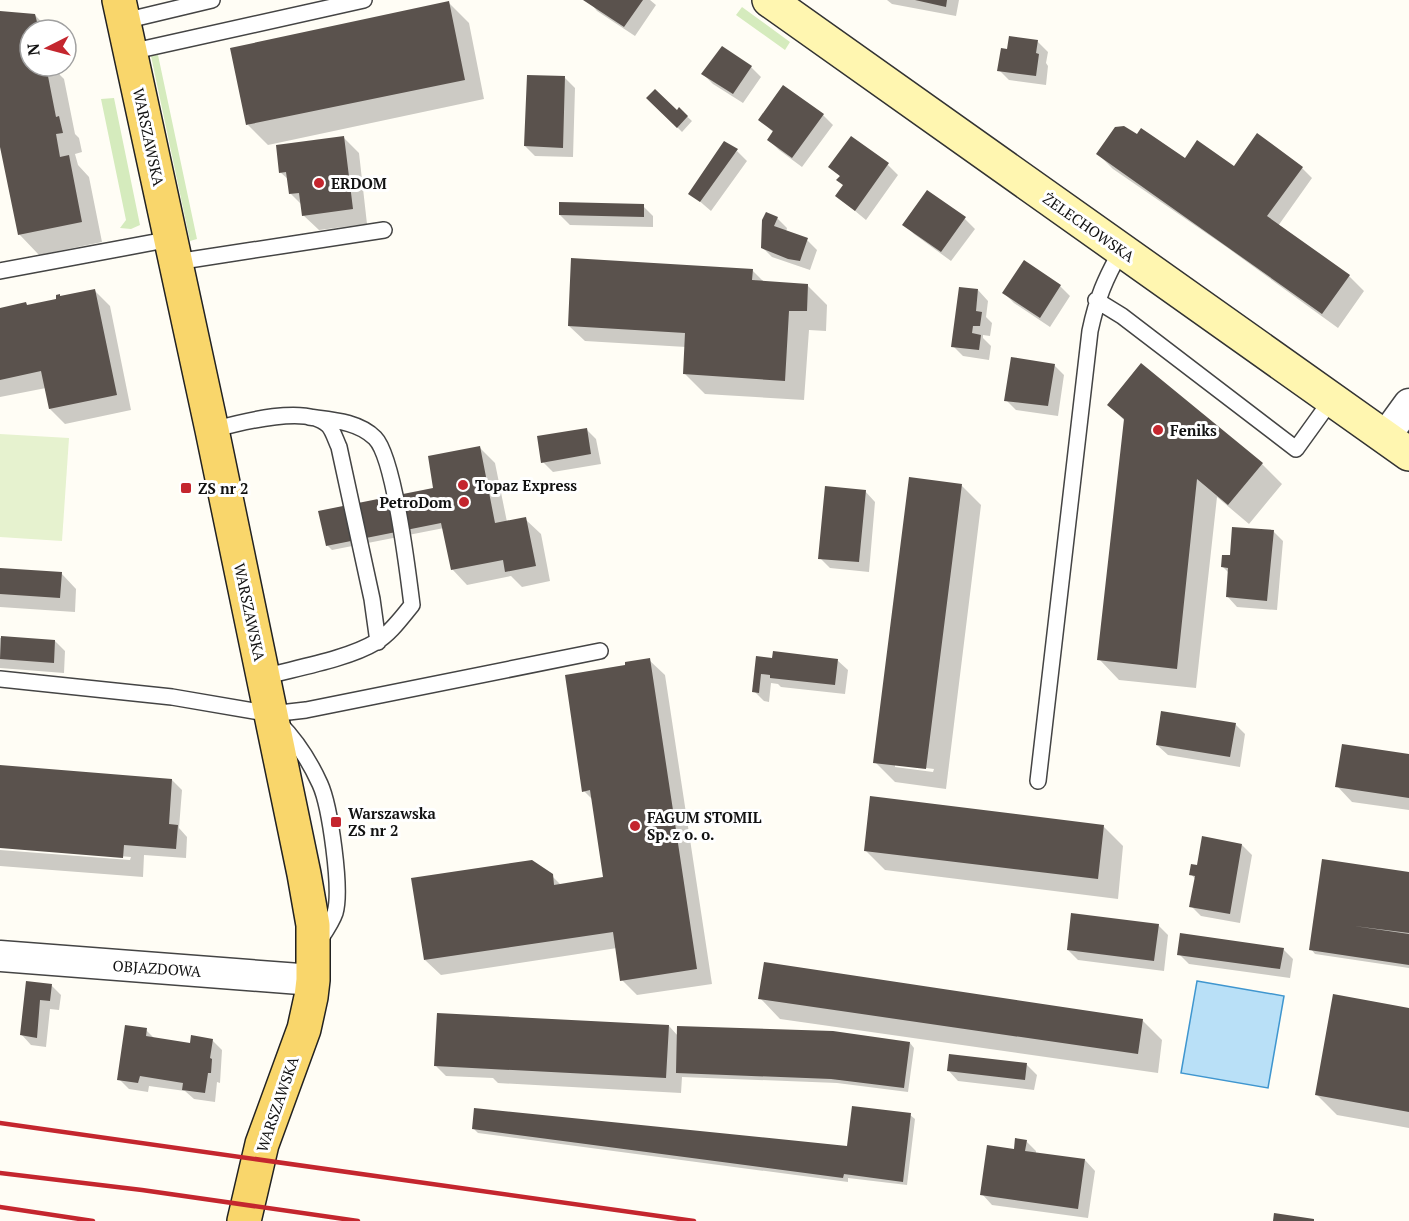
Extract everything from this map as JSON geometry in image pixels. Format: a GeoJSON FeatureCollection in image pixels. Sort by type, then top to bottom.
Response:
{"type":"FeatureCollection","features":[{"type":"Feature","properties":{"kind":"main road","name":"ŻELECHOWSKA"},"geometry":{"type":"LineString","coordinates":[[769,0],[1397,445]]}},
{"type":"Feature","properties":{"kind":"main road","name":"WARSZAWSKA"},"geometry":{"type":"LineString","coordinates":[[125,24],[212,430],[313,926],[313,965],[304,1029],[262,1144],[244,1221]]}},
{"type":"Feature","properties":{"kind":"street"},"geometry":{"type":"LineString","coordinates":[[1397,445],[1409,404]]}},
{"type":"Feature","properties":{"kind":"street","name":"OBJAZDOWA"},"geometry":{"type":"LineString","coordinates":[[0,956],[313,965]]}},
{"type":"Feature","properties":{"kind":"lane"},"geometry":{"type":"LineString","coordinates":[[125,24],[212,0]]}},
{"type":"Feature","properties":{"kind":"lane"},"geometry":{"type":"LineString","coordinates":[[125,24],[364,0]]}},
{"type":"Feature","properties":{"kind":"lane"},"geometry":{"type":"LineString","coordinates":[[0,271],[384,230]]}},
{"type":"Feature","properties":{"kind":"lane"},"geometry":{"type":"LineString","coordinates":[[1038,782],[1090,331],[1096,300],[1122,249]]}},
{"type":"Feature","properties":{"kind":"lane"},"geometry":{"type":"LineString","coordinates":[[1096,300],[1122,316],[1296,449],[1332,399]]}},
{"type":"Feature","properties":{"kind":"lane"},"geometry":{"type":"LineString","coordinates":[[212,430],[256,418],[276,416],[309,417],[351,424],[375,438],[386,460],[403,538],[412,604],[378,642],[356,652],[263,677]]}},
{"type":"Feature","properties":{"kind":"lane"},"geometry":{"type":"LineString","coordinates":[[309,417],[328,425],[339,447],[372,599],[378,642]]}},
{"type":"Feature","properties":{"kind":"lane"},"geometry":{"type":"LineString","coordinates":[[0,679],[171,697],[271,714],[306,710],[600,651]]}},
{"type":"Feature","properties":{"kind":"green space"},"geometry":{"type":"Polygon","coordinates":[[[742,7],[790,42],[785,50],[736,15],[742,7]]]}},
{"type":"Feature","properties":{"kind":"green space"},"geometry":{"type":"Polygon","coordinates":[[[158,55],[197,239],[190,241],[151,56],[158,55]]]}},
{"type":"Feature","properties":{"kind":"green space"},"geometry":{"type":"Polygon","coordinates":[[[114,98],[140,225],[131,229],[120,228],[126,220],[101,99],[114,98]]]}},
{"type":"Feature","properties":{"kind":"green space"},"geometry":{"type":"Polygon","coordinates":[[[0,434],[69,438],[62,541],[0,537],[0,434]]]}},
{"type":"Feature","properties":{"kind":"water"},"geometry":{"type":"Polygon","coordinates":[[[1197,981],[1284,996],[1268,1088],[1181,1073],[1197,981]]]}},
{"type":"Feature","properties":{"kind":"building"},"geometry":{"type":"Polygon","coordinates":[[[583,0],[643,0],[624,27],[583,0]]]}},
{"type":"Feature","properties":{"kind":"building"},"geometry":{"type":"Polygon","coordinates":[[[915,0],[947,0],[946,7],[915,0]]]}},
{"type":"Feature","properties":{"kind":"building"},"geometry":{"type":"Polygon","coordinates":[[[449,1],[465,80],[246,125],[230,48],[449,1]]]}},
{"type":"Feature","properties":{"kind":"building"},"geometry":{"type":"Polygon","coordinates":[[[0,11],[35,14],[36,18],[18,18],[18,78],[48,78],[56,117],[59,116],[63,133],[56,134],[60,157],[69,155],[82,222],[18,235],[0,147],[0,11]]]}},
{"type":"Feature","properties":{"kind":"building"},"geometry":{"type":"Polygon","coordinates":[[[1009,36],[1038,40],[1036,76],[997,71],[1001,48],[1007,49],[1009,36]]]}},
{"type":"Feature","properties":{"kind":"building"},"geometry":{"type":"Polygon","coordinates":[[[722,46],[752,66],[733,94],[701,74],[722,46]]]}},
{"type":"Feature","properties":{"kind":"building"},"geometry":{"type":"Polygon","coordinates":[[[527,75],[565,76],[563,148],[524,146],[527,75]]]}},
{"type":"Feature","properties":{"kind":"building"},"geometry":{"type":"Polygon","coordinates":[[[783,85],[824,114],[792,158],[767,140],[773,131],[758,120],[783,85]]]}},
{"type":"Feature","properties":{"kind":"building"},"geometry":{"type":"Polygon","coordinates":[[[655,89],[677,110],[679,107],[688,116],[677,128],[646,98],[655,89]]]}},
{"type":"Feature","properties":{"kind":"building"},"geometry":{"type":"Polygon","coordinates":[[[1124,126],[1137,134],[1141,128],[1185,158],[1197,140],[1234,166],[1257,133],[1303,167],[1267,216],[1350,275],[1322,314],[1096,154],[1115,127],[1124,126]]]}},
{"type":"Feature","properties":{"kind":"building","name":"ERDOM"},"geometry":{"type":"Polygon","coordinates":[[[344,136],[353,209],[302,216],[299,193],[289,194],[286,172],[279,173],[276,145],[344,136]]]}},
{"type":"Feature","properties":{"kind":"building"},"geometry":{"type":"Polygon","coordinates":[[[851,136],[889,163],[855,211],[835,196],[843,185],[836,180],[840,176],[828,167],[851,136]]]}},
{"type":"Feature","properties":{"kind":"building"},"geometry":{"type":"Polygon","coordinates":[[[724,141],[738,149],[700,202],[688,194],[724,141]]]}},
{"type":"Feature","properties":{"kind":"building"},"geometry":{"type":"Polygon","coordinates":[[[927,190],[966,217],[941,252],[902,225],[927,190]]]}},
{"type":"Feature","properties":{"kind":"building"},"geometry":{"type":"Polygon","coordinates":[[[559,202],[644,204],[644,217],[559,215],[559,202]]]}},
{"type":"Feature","properties":{"kind":"building"},"geometry":{"type":"Polygon","coordinates":[[[766,212],[778,217],[774,226],[808,238],[800,261],[788,259],[761,248],[762,220],[766,212]]]}},
{"type":"Feature","properties":{"kind":"building"},"geometry":{"type":"Polygon","coordinates":[[[571,258],[753,269],[752,280],[808,284],[807,311],[789,311],[785,381],[683,374],[685,333],[568,326],[571,258]]]}},
{"type":"Feature","properties":{"kind":"building"},"geometry":{"type":"Polygon","coordinates":[[[1024,260],[1061,285],[1040,318],[1002,293],[1024,260]]]}},
{"type":"Feature","properties":{"kind":"building"},"geometry":{"type":"Polygon","coordinates":[[[959,287],[978,289],[976,311],[982,312],[980,326],[973,326],[972,333],[981,335],[979,350],[951,347],[959,287]]]}},
{"type":"Feature","properties":{"kind":"building"},"geometry":{"type":"Polygon","coordinates":[[[95,289],[117,395],[49,409],[41,371],[0,380],[0,308],[26,302],[27,305],[56,299],[56,295],[60,294],[60,296],[95,289]]]}},
{"type":"Feature","properties":{"kind":"building"},"geometry":{"type":"Polygon","coordinates":[[[1011,357],[1055,364],[1048,406],[1004,401],[1011,357]]]}},
{"type":"Feature","properties":{"kind":"building"},"geometry":{"type":"Polygon","coordinates":[[[1141,363],[1263,463],[1228,505],[1197,479],[1177,669],[1097,660],[1124,419],[1107,405],[1141,363]]]}},
{"type":"Feature","properties":{"kind":"building"},"geometry":{"type":"Polygon","coordinates":[[[587,428],[591,454],[541,463],[537,436],[587,428]]]}},
{"type":"Feature","properties":{"kind":"building","name":"PetroDom"},"geometry":{"type":"Polygon","coordinates":[[[480,446],[495,523],[526,517],[536,566],[505,572],[503,560],[451,570],[441,523],[326,546],[318,511],[433,488],[428,456],[480,446]]]}},
{"type":"Feature","properties":{"kind":"building"},"geometry":{"type":"Polygon","coordinates":[[[909,477],[962,484],[926,769],[873,763],[909,477]]]}},
{"type":"Feature","properties":{"kind":"building"},"geometry":{"type":"Polygon","coordinates":[[[825,486],[866,490],[859,562],[818,559],[825,486]]]}},
{"type":"Feature","properties":{"kind":"building"},"geometry":{"type":"Polygon","coordinates":[[[1232,527],[1274,530],[1267,601],[1226,597],[1228,568],[1221,567],[1222,555],[1230,555],[1232,527]]]}},
{"type":"Feature","properties":{"kind":"building"},"geometry":{"type":"Polygon","coordinates":[[[0,568],[62,572],[60,598],[0,594],[0,568]]]}},
{"type":"Feature","properties":{"kind":"building"},"geometry":{"type":"Polygon","coordinates":[[[1,636],[55,640],[54,663],[0,659],[1,636]]]}},
{"type":"Feature","properties":{"kind":"building"},"geometry":{"type":"Polygon","coordinates":[[[773,651],[838,659],[835,685],[770,678],[770,675],[761,674],[759,693],[752,692],[756,656],[772,658],[773,651]]]}},
{"type":"Feature","properties":{"kind":"building","name":"FAGUM STOMIL Sp. z o. o."},"geometry":{"type":"Polygon","coordinates":[[[650,658],[697,969],[620,981],[613,932],[424,960],[411,878],[532,860],[553,874],[554,885],[603,877],[590,790],[582,792],[565,675],[625,665],[625,662],[650,658]]]}},
{"type":"Feature","properties":{"kind":"building"},"geometry":{"type":"Polygon","coordinates":[[[1161,711],[1236,723],[1230,757],[1156,745],[1161,711]]]}},
{"type":"Feature","properties":{"kind":"building"},"geometry":{"type":"Polygon","coordinates":[[[1342,744],[1409,754],[1409,798],[1335,787],[1342,744]]]}},
{"type":"Feature","properties":{"kind":"building"},"geometry":{"type":"Polygon","coordinates":[[[0,765],[172,779],[169,824],[178,825],[176,849],[124,845],[123,858],[0,848],[0,765]]]}},
{"type":"Feature","properties":{"kind":"building"},"geometry":{"type":"Polygon","coordinates":[[[870,796],[1104,825],[1098,879],[864,851],[870,796]]]}},
{"type":"Feature","properties":{"kind":"building"},"geometry":{"type":"Polygon","coordinates":[[[1202,836],[1242,844],[1230,914],[1189,907],[1195,876],[1189,875],[1191,864],[1197,865],[1202,836]]]}},
{"type":"Feature","properties":{"kind":"building"},"geometry":{"type":"Polygon","coordinates":[[[1322,859],[1409,872],[1409,933],[1354,926],[1409,934],[1409,965],[1309,950],[1322,859]]]}},
{"type":"Feature","properties":{"kind":"building"},"geometry":{"type":"Polygon","coordinates":[[[1071,913],[1159,924],[1154,961],[1067,950],[1071,913]]]}},
{"type":"Feature","properties":{"kind":"building"},"geometry":{"type":"Polygon","coordinates":[[[1180,933],[1284,948],[1280,969],[1177,955],[1180,933]]]}},
{"type":"Feature","properties":{"kind":"building"},"geometry":{"type":"Polygon","coordinates":[[[764,962],[1143,1019],[1138,1054],[758,999],[764,962]]]}},
{"type":"Feature","properties":{"kind":"building"},"geometry":{"type":"Polygon","coordinates":[[[26,981],[52,984],[50,1001],[40,1000],[37,1038],[20,1035],[26,981]]]}},
{"type":"Feature","properties":{"kind":"building"},"geometry":{"type":"Polygon","coordinates":[[[1333,994],[1409,1008],[1409,1112],[1315,1095],[1333,994]]]}},
{"type":"Feature","properties":{"kind":"building"},"geometry":{"type":"Polygon","coordinates":[[[437,1013],[669,1025],[666,1078],[434,1066],[437,1013]]]}},
{"type":"Feature","properties":{"kind":"building"},"geometry":{"type":"Polygon","coordinates":[[[125,1025],[147,1028],[146,1036],[190,1043],[191,1035],[213,1039],[210,1058],[212,1059],[211,1073],[208,1073],[205,1093],[182,1090],[183,1083],[140,1076],[138,1083],[117,1080],[125,1025]]]}},
{"type":"Feature","properties":{"kind":"building"},"geometry":{"type":"Polygon","coordinates":[[[677,1026],[833,1031],[910,1042],[904,1088],[831,1079],[676,1073],[677,1026]]]}},
{"type":"Feature","properties":{"kind":"building"},"geometry":{"type":"Polygon","coordinates":[[[949,1054],[1027,1063],[1025,1080],[947,1071],[949,1054]]]}},
{"type":"Feature","properties":{"kind":"building"},"geometry":{"type":"Polygon","coordinates":[[[852,1106],[911,1113],[903,1182],[844,1174],[843,1178],[472,1129],[474,1108],[847,1146],[852,1106]]]}},
{"type":"Feature","properties":{"kind":"building"},"geometry":{"type":"Polygon","coordinates":[[[1015,1138],[1027,1140],[1025,1151],[1085,1159],[1078,1209],[980,1195],[987,1145],[1014,1149],[1015,1138]]]}},
{"type":"Feature","properties":{"kind":"building"},"geometry":{"type":"Polygon","coordinates":[[[1274,1213],[1314,1219],[1314,1221],[1273,1221],[1274,1213]]]}},
{"type":"Feature","properties":{"kind":"railway"},"geometry":{"type":"LineString","coordinates":[[0,1123],[694,1221]]}},
{"type":"Feature","properties":{"kind":"railway"},"geometry":{"type":"LineString","coordinates":[[0,1173],[142,1190],[358,1221]]}},
{"type":"Feature","properties":{"kind":"railway"},"geometry":{"type":"LineString","coordinates":[[0,1207],[93,1221]]}},
{"type":"Feature","properties":{"kind":"place","name":"ERDOM"},"geometry":{"type":"Point","coordinates":[319,183]}},
{"type":"Feature","properties":{"kind":"place","name":"Feniks"},"geometry":{"type":"Point","coordinates":[1158,430]}},
{"type":"Feature","properties":{"kind":"place","name":"Topaz Express"},"geometry":{"type":"Point","coordinates":[463,485]}},
{"type":"Feature","properties":{"kind":"place","name":"ZS nr 2"},"geometry":{"type":"Point","coordinates":[186,488]}},
{"type":"Feature","properties":{"kind":"place","name":"PetroDom"},"geometry":{"type":"Point","coordinates":[464,502]}},
{"type":"Feature","properties":{"kind":"place","name":"Warszawska ZS nr 2"},"geometry":{"type":"Point","coordinates":[336,822]}},
{"type":"Feature","properties":{"kind":"place","name":"FAGUM STOMIL Sp. z o. o."},"geometry":{"type":"Point","coordinates":[635,826]}}]}
